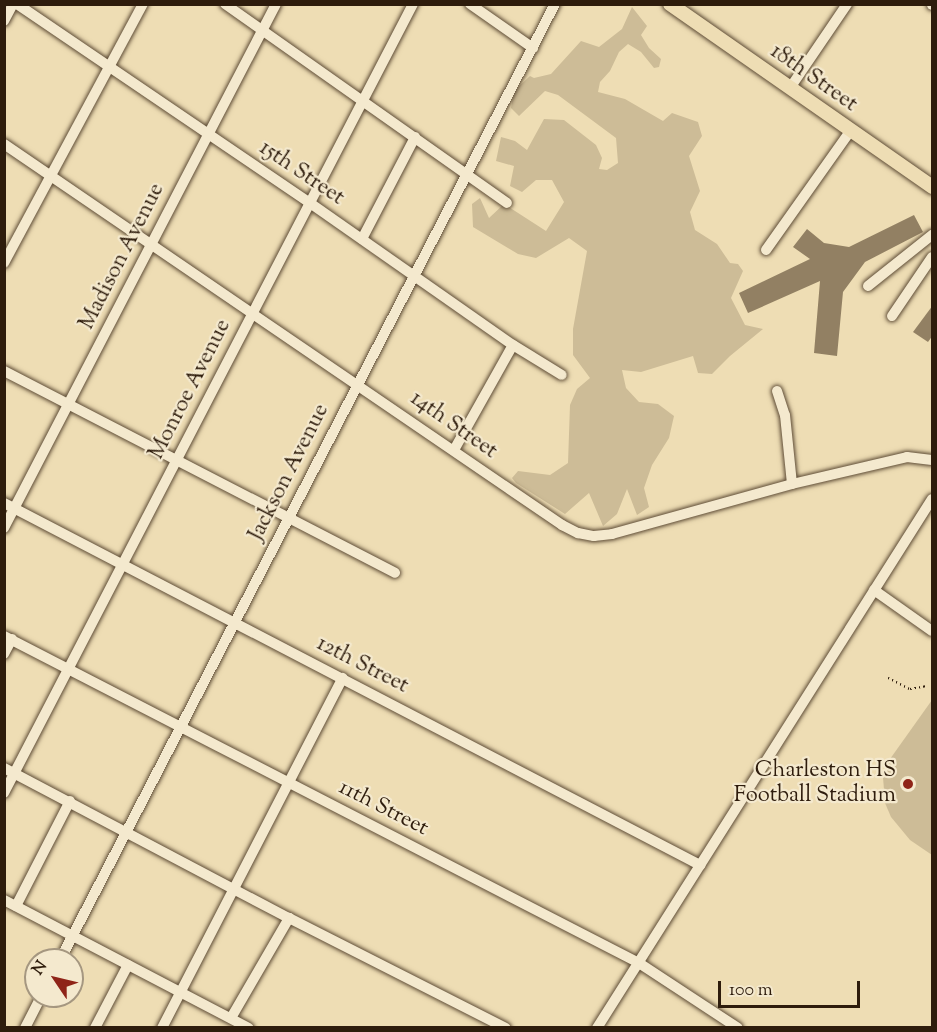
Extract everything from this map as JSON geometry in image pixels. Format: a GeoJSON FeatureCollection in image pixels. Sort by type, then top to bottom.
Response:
{"type":"FeatureCollection","features":[{"type":"Feature","properties":{"kind":"main road","name":"18th Street"},"geometry":{"type":"LineString","coordinates":[[670,4],[933,188]]}},
{"type":"Feature","properties":{"kind":"street"},"geometry":{"type":"LineString","coordinates":[[4,21],[15,4]]}},
{"type":"Feature","properties":{"kind":"street","name":"15th Street"},"geometry":{"type":"LineString","coordinates":[[15,4],[310,203],[513,345],[562,375]]}},
{"type":"Feature","properties":{"kind":"street"},"geometry":{"type":"LineString","coordinates":[[4,263],[144,4]]}},
{"type":"Feature","properties":{"kind":"street"},"geometry":{"type":"LineString","coordinates":[[225,4],[507,203]]}},
{"type":"Feature","properties":{"kind":"street","name":"Madison Avenue"},"geometry":{"type":"LineString","coordinates":[[4,528],[10,506],[69,404],[276,4]]}},
{"type":"Feature","properties":{"kind":"street","name":"Monroe Avenue"},"geometry":{"type":"LineString","coordinates":[[4,793],[10,770],[69,669],[413,4]]}},
{"type":"Feature","properties":{"kind":"street"},"geometry":{"type":"LineString","coordinates":[[470,4],[533,48]]}},
{"type":"Feature","properties":{"kind":"street","name":"Jackson Avenue"},"geometry":{"type":"LineString","coordinates":[[66,948],[555,4]]}},
{"type":"Feature","properties":{"kind":"street"},"geometry":{"type":"LineString","coordinates":[[790,88],[847,4]]}},
{"type":"Feature","properties":{"kind":"street"},"geometry":{"type":"LineString","coordinates":[[766,250],[850,130]]}},
{"type":"Feature","properties":{"kind":"street"},"geometry":{"type":"LineString","coordinates":[[362,239],[415,137]]}},
{"type":"Feature","properties":{"kind":"street","name":"14th Street"},"geometry":{"type":"LineString","coordinates":[[4,144],[562,525],[578,533],[594,536],[612,534],[792,484],[907,457],[933,460]]}},
{"type":"Feature","properties":{"kind":"street"},"geometry":{"type":"LineString","coordinates":[[868,286],[933,235]]}},
{"type":"Feature","properties":{"kind":"street"},"geometry":{"type":"LineString","coordinates":[[892,316],[933,257]]}},
{"type":"Feature","properties":{"kind":"street"},"geometry":{"type":"LineString","coordinates":[[454,450],[513,345]]}},
{"type":"Feature","properties":{"kind":"street"},"geometry":{"type":"LineString","coordinates":[[4,371],[395,573]]}},
{"type":"Feature","properties":{"kind":"street"},"geometry":{"type":"LineString","coordinates":[[777,391],[785,415],[792,484]]}},
{"type":"Feature","properties":{"kind":"street"},"geometry":{"type":"LineString","coordinates":[[597,1028],[933,499]]}},
{"type":"Feature","properties":{"kind":"street","name":"12th Street"},"geometry":{"type":"LineString","coordinates":[[10,506],[700,865]]}},
{"type":"Feature","properties":{"kind":"street"},"geometry":{"type":"LineString","coordinates":[[874,590],[933,631]]}},
{"type":"Feature","properties":{"kind":"street"},"geometry":{"type":"LineString","coordinates":[[4,654],[8,638]]}},
{"type":"Feature","properties":{"kind":"street","name":"11th Street"},"geometry":{"type":"LineString","coordinates":[[8,638],[639,963],[738,1028]]}},
{"type":"Feature","properties":{"kind":"street"},"geometry":{"type":"LineString","coordinates":[[162,1028],[236,889],[343,678]]}},
{"type":"Feature","properties":{"kind":"street"},"geometry":{"type":"LineString","coordinates":[[10,770],[289,918],[506,1028]]}},
{"type":"Feature","properties":{"kind":"street"},"geometry":{"type":"LineString","coordinates":[[16,906],[70,801]]}},
{"type":"Feature","properties":{"kind":"street"},"geometry":{"type":"LineString","coordinates":[[4,900],[249,1028]]}},
{"type":"Feature","properties":{"kind":"street"},"geometry":{"type":"LineString","coordinates":[[231,1018],[289,918]]}},
{"type":"Feature","properties":{"kind":"street"},"geometry":{"type":"LineString","coordinates":[[95,1028],[128,964]]}},
{"type":"Feature","properties":{"kind":"street"},"geometry":{"type":"LineString","coordinates":[[25,1028],[35,1008]]}},
{"type":"Feature","properties":{"kind":"path"},"geometry":{"type":"LineString","coordinates":[[888,678],[910,689],[927,686]]}},
{"type":"Feature","properties":{"kind":"shaded area"},"geometry":{"type":"Polygon","coordinates":[[[632,7],[647,26],[641,35],[649,48],[661,59],[659,67],[654,68],[641,52],[628,44],[619,52],[610,71],[600,82],[598,92],[625,99],[663,121],[672,113],[698,122],[702,136],[689,156],[700,191],[690,212],[695,230],[717,244],[730,263],[738,264],[743,271],[731,298],[745,325],[763,329],[712,374],[698,373],[693,356],[641,372],[622,370],[626,388],[639,402],[658,404],[674,416],[669,438],[652,465],[644,488],[649,507],[637,515],[627,489],[617,514],[603,526],[589,493],[565,514],[516,483],[512,478],[518,471],[550,475],[568,463],[570,405],[577,389],[590,378],[573,355],[573,329],[587,251],[569,238],[536,258],[518,254],[473,227],[472,204],[480,198],[489,218],[504,204],[546,231],[564,202],[552,180],[536,180],[522,192],[510,186],[514,166],[496,161],[501,137],[515,141],[527,150],[544,119],[564,120],[596,145],[602,158],[599,169],[607,170],[618,163],[616,138],[558,95],[545,91],[519,116],[511,108],[514,91],[530,76],[534,78],[551,74],[581,41],[599,47],[622,29],[632,7]]]}},
{"type":"Feature","properties":{"kind":"shaded area","name":"Charleston HS Football Stadium"},"geometry":{"type":"Polygon","coordinates":[[[932,700],[932,855],[910,840],[891,817],[885,803],[883,777],[890,759],[932,700]]]}},
{"type":"Feature","properties":{"kind":"building"},"geometry":{"type":"Polygon","coordinates":[[[914,215],[923,232],[865,262],[843,292],[837,356],[814,353],[820,281],[748,313],[739,293],[810,259],[793,247],[807,229],[824,243],[849,247],[914,215]]]}},
{"type":"Feature","properties":{"kind":"building"},"geometry":{"type":"Polygon","coordinates":[[[933,305],[933,335],[928,342],[913,332],[933,305]]]}},
{"type":"Feature","properties":{"kind":"place","name":"Charleston HS Football Stadium"},"geometry":{"type":"Point","coordinates":[908,784]}}]}
